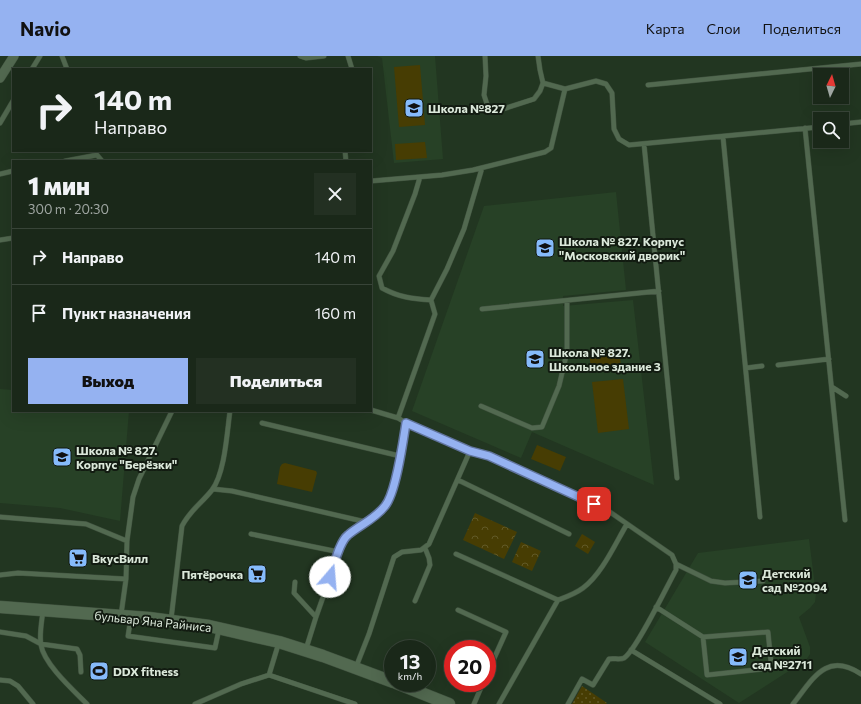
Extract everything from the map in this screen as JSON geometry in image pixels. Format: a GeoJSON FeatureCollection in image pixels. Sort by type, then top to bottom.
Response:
{"type":"FeatureCollection","features":[{"type":"Feature","properties":{"kind":"main road","name":"бульвар Яна Райниса"},"geometry":{"type":"LineString","coordinates":[[0,607],[171,620],[219,628],[279,642],[384,679]]}},
{"type":"Feature","properties":{"kind":"main road","name":"бульвар Яна Райниса"},"geometry":{"type":"LineString","coordinates":[[418,692],[449,704]]}},
{"type":"Feature","properties":{"kind":"street"},"geometry":{"type":"LineString","coordinates":[[0,78],[14,56]]}},
{"type":"Feature","properties":{"kind":"lane"},"geometry":{"type":"LineString","coordinates":[[33,68],[40,56]]}},
{"type":"Feature","properties":{"kind":"lane"},"geometry":{"type":"LineString","coordinates":[[62,56],[67,68]]}},
{"type":"Feature","properties":{"kind":"lane"},"geometry":{"type":"LineString","coordinates":[[300,56],[306,58],[324,56]]}},
{"type":"Feature","properties":{"kind":"lane"},"geometry":{"type":"LineString","coordinates":[[348,56],[352,68]]}},
{"type":"Feature","properties":{"kind":"lane"},"geometry":{"type":"LineString","coordinates":[[485,56],[486,76],[484,95],[487,104],[492,109],[500,110],[534,99],[540,91],[543,83],[538,56]]}},
{"type":"Feature","properties":{"kind":"lane"},"geometry":{"type":"LineString","coordinates":[[648,85],[861,64]]}},
{"type":"Feature","properties":{"kind":"lane"},"geometry":{"type":"LineString","coordinates":[[543,83],[565,89],[596,82],[606,84],[612,93],[614,129],[619,139],[629,145],[813,127]]}},
{"type":"Feature","properties":{"kind":"lane"},"geometry":{"type":"LineString","coordinates":[[372,182],[442,175],[482,168],[545,152],[551,148],[565,89]]}},
{"type":"Feature","properties":{"kind":"lane"},"geometry":{"type":"LineString","coordinates":[[0,122],[12,103]]}},
{"type":"Feature","properties":{"kind":"lane"},"geometry":{"type":"LineString","coordinates":[[849,123],[861,122]]}},
{"type":"Feature","properties":{"kind":"lane"},"geometry":{"type":"LineString","coordinates":[[805,128],[845,520]]}},
{"type":"Feature","properties":{"kind":"lane"},"geometry":{"type":"LineString","coordinates":[[723,137],[760,517]]}},
{"type":"Feature","properties":{"kind":"lane"},"geometry":{"type":"LineString","coordinates":[[644,144],[677,478]]}},
{"type":"Feature","properties":{"kind":"lane"},"geometry":{"type":"LineString","coordinates":[[70,160],[97,155],[101,160]]}},
{"type":"Feature","properties":{"kind":"lane"},"geometry":{"type":"LineString","coordinates":[[398,418],[435,314],[431,300],[447,269],[464,229],[482,168]]}},
{"type":"Feature","properties":{"kind":"lane"},"geometry":{"type":"LineString","coordinates":[[0,174],[12,171]]}},
{"type":"Feature","properties":{"kind":"lane"},"geometry":{"type":"LineString","coordinates":[[420,177],[393,251],[379,276],[382,288],[393,294],[410,298],[431,300]]}},
{"type":"Feature","properties":{"kind":"lane"},"geometry":{"type":"LineString","coordinates":[[0,240],[12,238]]}},
{"type":"Feature","properties":{"kind":"lane"},"geometry":{"type":"LineString","coordinates":[[482,309],[659,291]]}},
{"type":"Feature","properties":{"kind":"lane"},"geometry":{"type":"LineString","coordinates":[[481,406],[532,428],[542,427],[559,386],[567,352],[567,301]]}},
{"type":"Feature","properties":{"kind":"lane"},"geometry":{"type":"LineString","coordinates":[[778,364],[829,359]]}},
{"type":"Feature","properties":{"kind":"lane"},"geometry":{"type":"LineString","coordinates":[[746,368],[762,366]]}},
{"type":"Feature","properties":{"kind":"lane"},"geometry":{"type":"LineString","coordinates":[[832,387],[846,396]]}},
{"type":"Feature","properties":{"kind":"lane"},"geometry":{"type":"LineString","coordinates":[[372,410],[398,418],[406,423],[470,451],[489,456],[607,510],[672,555],[676,564],[676,570],[629,654],[622,659],[609,659],[593,685],[582,679],[568,704]]}},
{"type":"Feature","properties":{"kind":"lane"},"geometry":{"type":"LineString","coordinates":[[172,412],[139,479],[132,507],[127,542],[126,579],[123,598],[128,636],[215,648],[219,628]]}},
{"type":"Feature","properties":{"kind":"lane"},"geometry":{"type":"LineString","coordinates":[[171,620],[182,526],[187,516],[213,489],[220,473],[225,450],[230,412]]}},
{"type":"Feature","properties":{"kind":"lane"},"geometry":{"type":"LineString","coordinates":[[262,423],[400,456]]}},
{"type":"Feature","properties":{"kind":"lane"},"geometry":{"type":"LineString","coordinates":[[305,651],[339,552],[347,536],[376,515],[386,505],[392,490],[406,423]]}},
{"type":"Feature","properties":{"kind":"lane"},"geometry":{"type":"LineString","coordinates":[[356,668],[394,558],[402,552],[413,552],[420,550],[429,544],[470,451]]}},
{"type":"Feature","properties":{"kind":"lane"},"geometry":{"type":"LineString","coordinates":[[458,480],[569,534]]}},
{"type":"Feature","properties":{"kind":"lane"},"geometry":{"type":"LineString","coordinates":[[213,489],[232,491],[366,522]]}},
{"type":"Feature","properties":{"kind":"lane"},"geometry":{"type":"LineString","coordinates":[[0,517],[86,524],[127,542]]}},
{"type":"Feature","properties":{"kind":"lane"},"geometry":{"type":"LineString","coordinates":[[500,704],[558,600],[570,596],[583,588],[596,575],[627,524]]}},
{"type":"Feature","properties":{"kind":"lane"},"geometry":{"type":"LineString","coordinates":[[251,534],[339,552]]}},
{"type":"Feature","properties":{"kind":"lane"},"geometry":{"type":"LineString","coordinates":[[414,601],[430,565],[425,548]]}},
{"type":"Feature","properties":{"kind":"lane"},"geometry":{"type":"LineString","coordinates":[[456,554],[558,600]]}},
{"type":"Feature","properties":{"kind":"lane"},"geometry":{"type":"LineString","coordinates":[[676,564],[711,581],[725,583],[763,581]]}},
{"type":"Feature","properties":{"kind":"lane"},"geometry":{"type":"LineString","coordinates":[[0,575],[18,573],[126,579]]}},
{"type":"Feature","properties":{"kind":"lane"},"geometry":{"type":"LineString","coordinates":[[295,582],[294,593],[316,616]]}},
{"type":"Feature","properties":{"kind":"lane"},"geometry":{"type":"LineString","coordinates":[[656,607],[704,637],[768,632],[769,665],[763,669],[707,675],[704,637]]}},
{"type":"Feature","properties":{"kind":"lane"},"geometry":{"type":"LineString","coordinates":[[43,610],[40,644],[44,655],[58,674],[87,704]]}},
{"type":"Feature","properties":{"kind":"lane"},"geometry":{"type":"LineString","coordinates":[[458,610],[506,632],[496,653]]}},
{"type":"Feature","properties":{"kind":"lane"},"geometry":{"type":"LineString","coordinates":[[0,632],[26,636],[34,639],[40,644],[76,649],[80,655],[81,672]]}},
{"type":"Feature","properties":{"kind":"lane"},"geometry":{"type":"LineString","coordinates":[[269,675],[279,642]]}},
{"type":"Feature","properties":{"kind":"lane"},"geometry":{"type":"LineString","coordinates":[[631,650],[720,704]]}},
{"type":"Feature","properties":{"kind":"lane"},"geometry":{"type":"LineString","coordinates":[[793,704],[816,675],[828,666],[838,664],[852,668],[861,674]]}},
{"type":"Feature","properties":{"kind":"lane"},"geometry":{"type":"LineString","coordinates":[[195,704],[241,684],[269,675],[355,704]]}},
{"type":"Feature","properties":{"kind":"lane"},"geometry":{"type":"LineString","coordinates":[[0,680],[10,681],[18,686],[33,704]]}},
{"type":"Feature","properties":{"kind":"lane"},"geometry":{"type":"LineString","coordinates":[[474,704],[479,692]]}},
{"type":"Feature","properties":{"kind":"shaded area","name":"Школа №827"},"geometry":{"type":"Polygon","coordinates":[[[377,56],[435,56],[443,159],[394,163],[382,58],[377,56]]]}},
{"type":"Feature","properties":{"kind":"shaded area","name":"Школа № 827. Школьное здание 3"},"geometry":{"type":"Polygon","coordinates":[[[616,192],[626,290],[563,296],[563,306],[633,300],[654,485],[532,432],[521,458],[412,411],[484,206],[616,192]]]}},
{"type":"Feature","properties":{"kind":"shaded area","name":"Школа № 827. Корпус \"Берёзки\""},"geometry":{"type":"Polygon","coordinates":[[[0,389],[12,390],[12,412],[129,412],[120,521],[60,508],[0,503],[0,389]]]}},
{"type":"Feature","properties":{"kind":"shaded area"},"geometry":{"type":"Polygon","coordinates":[[[809,539],[816,594],[815,602],[799,617],[810,647],[810,654],[806,660],[739,703],[645,642],[698,553],[809,539]]]}},
{"type":"Feature","properties":{"kind":"green space"},"geometry":{"type":"Polygon","coordinates":[[[420,65],[425,125],[399,127],[394,67],[420,65]]]}},
{"type":"Feature","properties":{"kind":"green space"},"geometry":{"type":"Polygon","coordinates":[[[425,142],[427,158],[396,160],[395,144],[425,142]]]}},
{"type":"Feature","properties":{"kind":"green space"},"geometry":{"type":"Polygon","coordinates":[[[619,348],[621,366],[591,369],[589,352],[619,348]]]}},
{"type":"Feature","properties":{"kind":"green space"},"geometry":{"type":"Polygon","coordinates":[[[623,379],[629,429],[598,433],[592,382],[623,379]]]}},
{"type":"Feature","properties":{"kind":"green space"},"geometry":{"type":"Polygon","coordinates":[[[537,445],[566,457],[560,471],[531,459],[537,445]]]}},
{"type":"Feature","properties":{"kind":"green space"},"geometry":{"type":"Polygon","coordinates":[[[285,463],[316,471],[317,473],[312,492],[277,484],[280,467],[285,463]]]}},
{"type":"Feature","properties":{"kind":"green space"},"geometry":{"type":"Polygon","coordinates":[[[475,513],[517,532],[504,559],[463,540],[475,513]]]}},
{"type":"Feature","properties":{"kind":"green space"},"geometry":{"type":"Polygon","coordinates":[[[582,534],[595,542],[588,554],[575,546],[582,534]]]}},
{"type":"Feature","properties":{"kind":"green space"},"geometry":{"type":"Polygon","coordinates":[[[521,542],[541,551],[532,571],[512,562],[521,542]]]}},
{"type":"Feature","properties":{"kind":"green space"},"geometry":{"type":"Polygon","coordinates":[[[582,686],[607,703],[572,704],[582,686]]]}},
{"type":"Feature","properties":{"kind":"place","name":"Школа №827"},"geometry":{"type":"Point","coordinates":[414,108]}},
{"type":"Feature","properties":{"kind":"place","name":"Школа № 827. Корпус \"Московский дворик\""},"geometry":{"type":"Point","coordinates":[545,248]}},
{"type":"Feature","properties":{"kind":"place","name":"Школа № 827. Школьное здание 3"},"geometry":{"type":"Point","coordinates":[535,359]}},
{"type":"Feature","properties":{"kind":"place","name":"Школа № 827. Корпус \"Берёзки\""},"geometry":{"type":"Point","coordinates":[62,457]}},
{"type":"Feature","properties":{"kind":"place","name":"ВкусВилл"},"geometry":{"type":"Point","coordinates":[78,558]}},
{"type":"Feature","properties":{"kind":"place","name":"Пятёрочка"},"geometry":{"type":"Point","coordinates":[257,574]}},
{"type":"Feature","properties":{"kind":"place","name":"Детский сад №2094"},"geometry":{"type":"Point","coordinates":[748,580]}},
{"type":"Feature","properties":{"kind":"place","name":"Детский сад №2711"},"geometry":{"type":"Point","coordinates":[738,657]}},
{"type":"Feature","properties":{"kind":"place","name":"DDX fitness"},"geometry":{"type":"Point","coordinates":[99,671]}},
{"type":"Feature","properties":{"kind":"route"},"geometry":{"type":"LineString","coordinates":[[330,577],[339,552],[347,536],[376,515],[386,505],[392,490],[398,466],[406,423],[470,451],[489,456],[594,504]]}}]}
